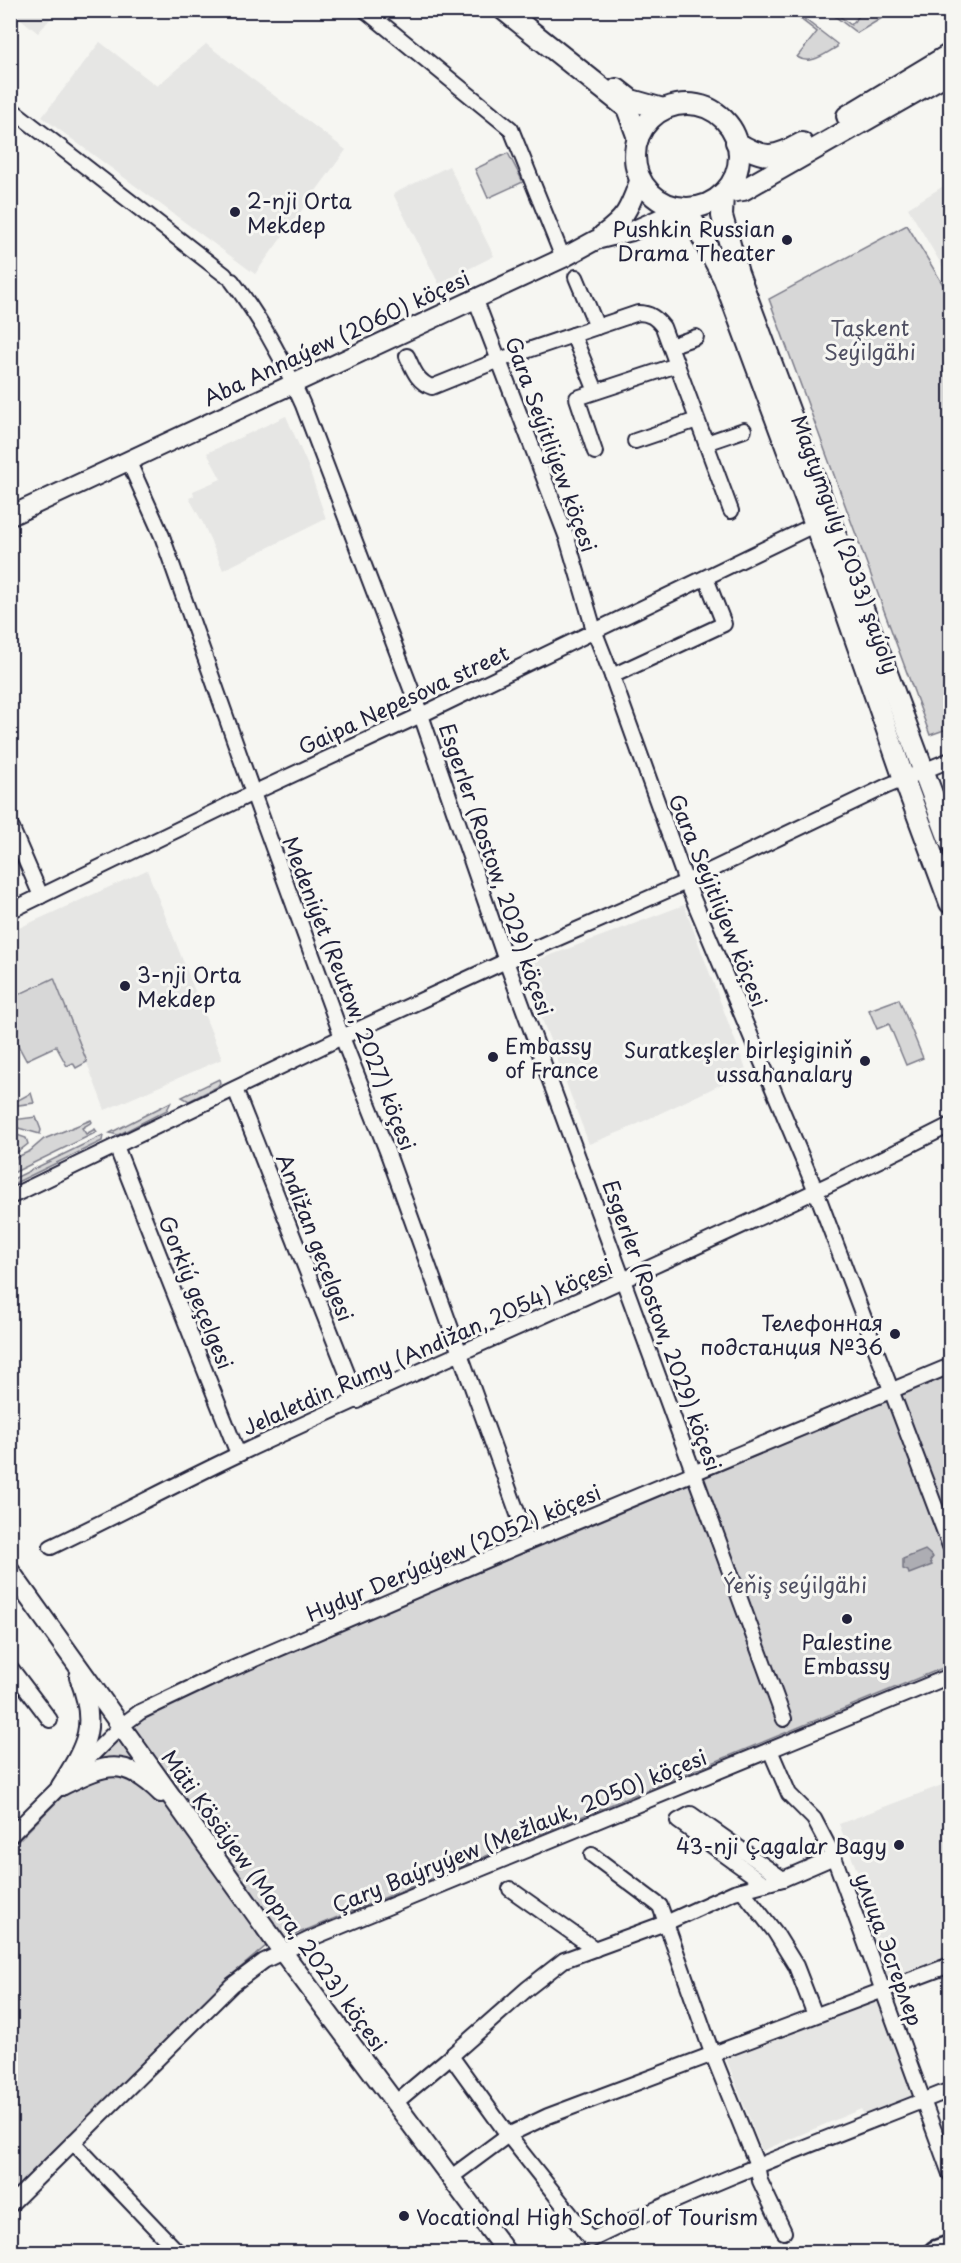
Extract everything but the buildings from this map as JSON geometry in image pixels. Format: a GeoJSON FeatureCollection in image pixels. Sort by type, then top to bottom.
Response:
{"type":"FeatureCollection","features":[{"type":"Feature","properties":{"kind":"main road"},"geometry":{"type":"LineString","coordinates":[[504,10],[627,108],[638,138]]}},
{"type":"Feature","properties":{"kind":"main road"},"geometry":{"type":"LineString","coordinates":[[519,10],[631,100],[663,109],[690,104],[705,108],[719,116],[730,127],[739,156],[736,170],[723,193],[713,200],[697,207],[684,208],[671,205],[659,200],[648,191],[640,179],[635,152],[638,138],[651,118],[663,109]]}},
{"type":"Feature","properties":{"kind":"main road"},"geometry":{"type":"LineString","coordinates":[[736,142],[755,153],[770,156],[784,153],[951,54]]}},
{"type":"Feature","properties":{"kind":"main road"},"geometry":{"type":"LineString","coordinates":[[723,193],[743,190],[951,72]]}},
{"type":"Feature","properties":{"kind":"main road","name":"Magtymguly (2033) şaýoly"},"geometry":{"type":"LineString","coordinates":[[723,193],[722,216],[738,273],[951,842]]}},
{"type":"Feature","properties":{"kind":"main road","name":"Magtymguly (2033) şaýoly"},"geometry":{"type":"LineString","coordinates":[[684,208],[698,228],[724,279],[951,903]]}},
{"type":"Feature","properties":{"kind":"main road"},"geometry":{"type":"LineString","coordinates":[[936,2253],[951,2247]]}},
{"type":"Feature","properties":{"kind":"street"},"geometry":{"type":"LineString","coordinates":[[365,10],[512,129],[563,258]]}},
{"type":"Feature","properties":{"kind":"street","name":"Esgerler (Rostow, 2029) köçesi"},"geometry":{"type":"LineString","coordinates":[[10,108],[228,278],[249,302],[294,384],[421,715],[506,961],[784,1719]]}},
{"type":"Feature","properties":{"kind":"street"},"geometry":{"type":"LineString","coordinates":[[596,240],[620,221],[628,210],[640,179]]}},
{"type":"Feature","properties":{"kind":"street","name":"Aba Annaýew (2060) köçesi"},"geometry":{"type":"LineString","coordinates":[[10,516],[563,258],[596,240],[632,231],[684,208]]}},
{"type":"Feature","properties":{"kind":"street"},"geometry":{"type":"LineString","coordinates":[[576,277],[597,327]]}},
{"type":"Feature","properties":{"kind":"street","name":"Gara Seýitliýew köçesi"},"geometry":{"type":"LineString","coordinates":[[476,298],[567,538],[594,630],[686,882],[816,1191],[951,1546]]}},
{"type":"Feature","properties":{"kind":"street"},"geometry":{"type":"LineString","coordinates":[[407,356],[417,376],[425,385],[432,387],[499,360],[638,313],[646,313],[656,318],[663,327],[731,511]]}},
{"type":"Feature","properties":{"kind":"street"},"geometry":{"type":"LineString","coordinates":[[573,335],[596,391]]}},
{"type":"Feature","properties":{"kind":"street"},"geometry":{"type":"LineString","coordinates":[[670,346],[696,337]]}},
{"type":"Feature","properties":{"kind":"street"},"geometry":{"type":"LineString","coordinates":[[595,452],[576,400],[579,396],[677,364]]}},
{"type":"Feature","properties":{"kind":"street"},"geometry":{"type":"LineString","coordinates":[[635,441],[697,420]]}},
{"type":"Feature","properties":{"kind":"street"},"geometry":{"type":"LineString","coordinates":[[706,443],[744,430]]}},
{"type":"Feature","properties":{"kind":"street","name":"Medeniýet (Reutow, 2027) köçesi"},"geometry":{"type":"LineString","coordinates":[[128,460],[166,534],[253,793],[342,1037],[387,1151],[528,1542]]}},
{"type":"Feature","properties":{"kind":"street","name":"Gaipa Nepesova street"},"geometry":{"type":"LineString","coordinates":[[10,911],[814,525]]}},
{"type":"Feature","properties":{"kind":"street"},"geometry":{"type":"LineString","coordinates":[[612,676],[724,624],[706,578]]}},
{"type":"Feature","properties":{"kind":"street"},"geometry":{"type":"LineString","coordinates":[[10,1197],[342,1037],[506,961],[686,882],[904,779],[951,760]]}},
{"type":"Feature","properties":{"kind":"street"},"geometry":{"type":"LineString","coordinates":[[10,824],[41,896]]}},
{"type":"Feature","properties":{"kind":"street","name":"Andižan geçelgesi"},"geometry":{"type":"LineString","coordinates":[[235,1089],[358,1401]]}},
{"type":"Feature","properties":{"kind":"street","name":"Jelaletdin Rumy (Andižan, 2054) köçesi"},"geometry":{"type":"LineString","coordinates":[[51,1547],[238,1454],[624,1280],[816,1191],[951,1125]]}},
{"type":"Feature","properties":{"kind":"street","name":"Gorkiý geçelgesi"},"geometry":{"type":"LineString","coordinates":[[116,1146],[238,1454]]}},
{"type":"Feature","properties":{"kind":"street","name":"Hydyr Derýaýew (2052) köçesi"},"geometry":{"type":"LineString","coordinates":[[10,1836],[121,1726],[140,1712],[220,1674],[528,1542],[951,1366]]}},
{"type":"Feature","properties":{"kind":"street","name":"Mäti Kösäýew (Mopra, 2023) köçesi"},"geometry":{"type":"LineString","coordinates":[[10,1571],[282,1952],[506,2253]]}},
{"type":"Feature","properties":{"kind":"street"},"geometry":{"type":"LineString","coordinates":[[61,1786],[85,1744],[90,1714],[85,1690],[66,1648]]}},
{"type":"Feature","properties":{"kind":"street"},"geometry":{"type":"LineString","coordinates":[[10,1667],[50,1720]]}},
{"type":"Feature","properties":{"kind":"street","name":"Çary Baýryýew (Mežlauk, 2050) köçesi"},"geometry":{"type":"LineString","coordinates":[[10,2205],[232,1985],[246,1973],[282,1952],[951,1676]]}},
{"type":"Feature","properties":{"kind":"street","name":"улица Эсгерлер"},"geometry":{"type":"LineString","coordinates":[[770,1750],[789,1794],[814,1819],[834,1857],[951,2174]]}},
{"type":"Feature","properties":{"kind":"street"},"geometry":{"type":"LineString","coordinates":[[61,1786],[96,1769],[114,1766],[123,1768],[142,1777],[186,1816]]}},
{"type":"Feature","properties":{"kind":"street"},"geometry":{"type":"LineString","coordinates":[[765,1884],[678,1821],[691,1814],[783,1879]]}},
{"type":"Feature","properties":{"kind":"street"},"geometry":{"type":"LineString","coordinates":[[592,1855],[660,1906],[668,1922],[712,2053],[757,2165],[760,2181],[784,2232]]}},
{"type":"Feature","properties":{"kind":"street"},"geometry":{"type":"LineString","coordinates":[[394,2103],[564,1960],[668,1922],[742,1890],[783,1879],[834,1857]]}},
{"type":"Feature","properties":{"kind":"street"},"geometry":{"type":"LineString","coordinates":[[510,1889],[595,1949]]}},
{"type":"Feature","properties":{"kind":"street"},"geometry":{"type":"LineString","coordinates":[[742,1890],[775,1932],[796,1966],[815,2015]]}},
{"type":"Feature","properties":{"kind":"street"},"geometry":{"type":"LineString","coordinates":[[450,2178],[508,2135],[548,2116],[951,1965]]}},
{"type":"Feature","properties":{"kind":"street"},"geometry":{"type":"LineString","coordinates":[[451,2056],[508,2135],[591,2240],[656,2208],[757,2165],[951,2090]]}},
{"type":"Feature","properties":{"kind":"street"},"geometry":{"type":"LineString","coordinates":[[73,2142],[178,2253]]}},
{"type":"Feature","properties":{"kind":"shaded area"},"geometry":{"type":"Polygon","coordinates":[[[11,11],[57,11],[38,33],[11,11]]]}},
{"type":"Feature","properties":{"kind":"shaded area","name":"2-nji Orta Mekdep"},"geometry":{"type":"Polygon","coordinates":[[[100,42],[157,86],[206,44],[346,150],[255,274],[42,117],[100,42]]]}},
{"type":"Feature","properties":{"kind":"shaded area"},"geometry":{"type":"Polygon","coordinates":[[[449,166],[494,256],[439,284],[393,194],[449,166]]]}},
{"type":"Feature","properties":{"kind":"shaded area"},"geometry":{"type":"Polygon","coordinates":[[[950,182],[950,279],[908,208],[950,182]]]}},
{"type":"Feature","properties":{"kind":"shaded area"},"geometry":{"type":"Polygon","coordinates":[[[286,416],[308,466],[326,519],[223,570],[203,523],[189,498],[194,496],[193,491],[221,479],[207,453],[286,416]]]}},
{"type":"Feature","properties":{"kind":"shaded area","name":"3-nji Orta Mekdep"},"geometry":{"type":"Polygon","coordinates":[[[147,870],[222,1059],[105,1110],[54,977],[11,996],[10,932],[147,870]]]}},
{"type":"Feature","properties":{"kind":"shaded area"},"geometry":{"type":"Polygon","coordinates":[[[684,905],[747,1072],[625,1130],[589,1144],[522,966],[684,905]]]}},
{"type":"Feature","properties":{"kind":"shaded area"},"geometry":{"type":"Polygon","coordinates":[[[925,1550],[933,1557],[930,1561],[932,1565],[909,1574],[903,1569],[903,1559],[925,1550]]]}},
{"type":"Feature","properties":{"kind":"shaded area"},"geometry":{"type":"Polygon","coordinates":[[[950,1782],[950,1961],[889,1983],[849,1883],[860,1879],[839,1824],[950,1782]]]}},
{"type":"Feature","properties":{"kind":"shaded area"},"geometry":{"type":"Polygon","coordinates":[[[878,1996],[916,2095],[866,2118],[861,2109],[762,2151],[725,2056],[878,1996]]]}},
{"type":"Feature","properties":{"kind":"green space"},"geometry":{"type":"Polygon","coordinates":[[[790,11],[794,11],[837,44],[837,47],[812,60],[797,57],[817,32],[790,11]]]}},
{"type":"Feature","properties":{"kind":"green space"},"geometry":{"type":"Polygon","coordinates":[[[828,11],[833,11],[851,25],[863,11],[892,12],[857,33],[828,11]]]}},
{"type":"Feature","properties":{"kind":"green space"},"geometry":{"type":"Polygon","coordinates":[[[508,153],[523,182],[488,198],[475,169],[508,153]]]}},
{"type":"Feature","properties":{"kind":"green space","name":"Taşkent Seýilgähi"},"geometry":{"type":"Polygon","coordinates":[[[907,225],[950,296],[950,728],[930,735],[769,299],[907,225]]]}},
{"type":"Feature","properties":{"kind":"green space"},"geometry":{"type":"Polygon","coordinates":[[[54,978],[87,1062],[76,1068],[73,1063],[67,1066],[56,1046],[26,1060],[11,1032],[11,998],[54,978]]]}},
{"type":"Feature","properties":{"kind":"green space"},"geometry":{"type":"Polygon","coordinates":[[[899,999],[923,1058],[906,1065],[889,1024],[877,1029],[869,1010],[899,999]]]}},
{"type":"Feature","properties":{"kind":"green space"},"geometry":{"type":"Polygon","coordinates":[[[219,1079],[220,1083],[217,1087],[189,1101],[182,1097],[219,1079]]]}},
{"type":"Feature","properties":{"kind":"green space"},"geometry":{"type":"Polygon","coordinates":[[[31,1093],[34,1103],[11,1106],[11,1104],[31,1093]]]}},
{"type":"Feature","properties":{"kind":"green space"},"geometry":{"type":"Polygon","coordinates":[[[171,1102],[167,1110],[118,1135],[110,1133],[171,1102]]]}},
{"type":"Feature","properties":{"kind":"green space"},"geometry":{"type":"Polygon","coordinates":[[[11,1106],[13,1120],[36,1117],[41,1130],[40,1134],[11,1126],[11,1106]]]}},
{"type":"Feature","properties":{"kind":"green space"},"geometry":{"type":"Polygon","coordinates":[[[91,1120],[92,1122],[82,1128],[86,1134],[95,1129],[97,1132],[11,1174],[11,1160],[30,1151],[44,1139],[91,1120]]]}},
{"type":"Feature","properties":{"kind":"green space"},"geometry":{"type":"Polygon","coordinates":[[[11,1133],[26,1138],[28,1144],[11,1155],[11,1133]]]}},
{"type":"Feature","properties":{"kind":"green space"},"geometry":{"type":"Polygon","coordinates":[[[103,1135],[102,1141],[11,1185],[11,1180],[103,1135]]]}},
{"type":"Feature","properties":{"kind":"green space","name":"Ýeňiş seýilgähi"},"geometry":{"type":"Polygon","coordinates":[[[950,1375],[950,1665],[265,1947],[234,1973],[11,2193],[11,1848],[136,1722],[232,1675],[950,1375]]]}},
{"type":"Feature","properties":{"kind":"place","name":"2-nji Orta Mekdep"},"geometry":{"type":"Point","coordinates":[235,212]}},
{"type":"Feature","properties":{"kind":"place","name":"Pushkin Russian Drama Theater"},"geometry":{"type":"Point","coordinates":[787,240]}},
{"type":"Feature","properties":{"kind":"place","name":"3-nji Orta Mekdep"},"geometry":{"type":"Point","coordinates":[125,986]}},
{"type":"Feature","properties":{"kind":"place","name":"Embassy of France"},"geometry":{"type":"Point","coordinates":[493,1057]}},
{"type":"Feature","properties":{"kind":"place","name":"Suratkeşler birleşiginiň ussahanalary"},"geometry":{"type":"Point","coordinates":[865,1061]}},
{"type":"Feature","properties":{"kind":"place","name":"Телефонная подстанция №36"},"geometry":{"type":"Point","coordinates":[895,1334]}},
{"type":"Feature","properties":{"kind":"place","name":"Palestine Embassy"},"geometry":{"type":"Point","coordinates":[847,1619]}},
{"type":"Feature","properties":{"kind":"place","name":"43-nji Çagalar Bagy"},"geometry":{"type":"Point","coordinates":[899,1845]}},
{"type":"Feature","properties":{"kind":"place","name":"Vocational High School of Tourism"},"geometry":{"type":"Point","coordinates":[404,2216]}}]}
